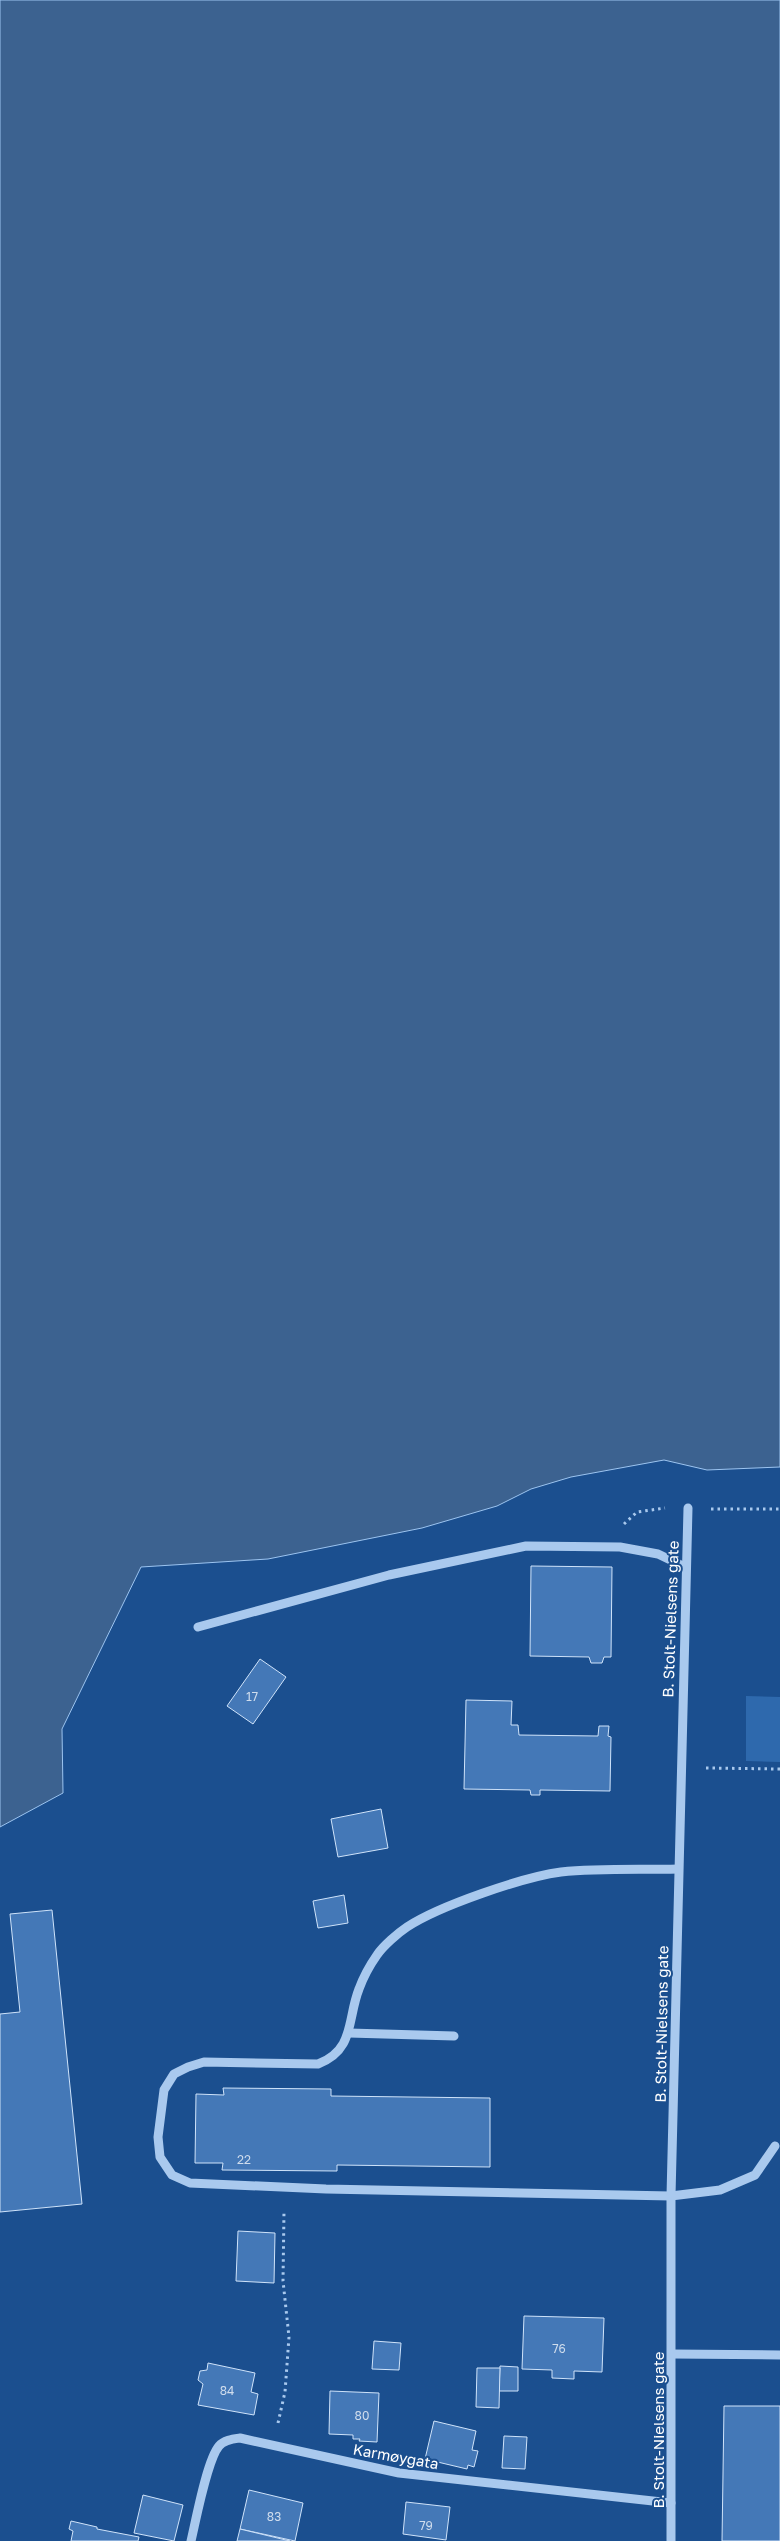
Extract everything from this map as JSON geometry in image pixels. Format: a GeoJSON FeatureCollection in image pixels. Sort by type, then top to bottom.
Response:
{"type":"FeatureCollection","features":[{"type":"Feature","properties":{"kind":"street","name":"B. Stolt-Nielsens gate"},"geometry":{"type":"LineString","coordinates":[[671,2541],[672,2196],[685,1567],[688,1508]]}},
{"type":"Feature","properties":{"kind":"street"},"geometry":{"type":"LineString","coordinates":[[198,1627],[389,1575],[526,1546],[620,1547],[658,1554],[685,1567]]}},
{"type":"Feature","properties":{"kind":"street"},"geometry":{"type":"LineString","coordinates":[[678,1869],[586,1870],[531,1878],[451,1906],[407,1927],[378,1954],[359,1989],[349,2034],[340,2050],[330,2060],[318,2064],[204,2062],[188,2066],[174,2074],[164,2090],[158,2137],[160,2157],[172,2175],[190,2183],[284,2188],[672,2196],[720,2190],[756,2175],[775,2146]]}},
{"type":"Feature","properties":{"kind":"street"},"geometry":{"type":"LineString","coordinates":[[349,2034],[454,2036]]}},
{"type":"Feature","properties":{"kind":"street"},"geometry":{"type":"LineString","coordinates":[[672,2354],[780,2355]]}},
{"type":"Feature","properties":{"kind":"street","name":"Karmøygata"},"geometry":{"type":"LineString","coordinates":[[191,2541],[212,2459],[219,2446],[230,2439],[240,2438],[399,2473],[671,2503]]}},
{"type":"Feature","properties":{"kind":"path"},"geometry":{"type":"LineString","coordinates":[[702,1768],[780,1768]]}},
{"type":"Feature","properties":{"kind":"path"},"geometry":{"type":"LineString","coordinates":[[273,2446],[285,2392],[289,2337],[284,2281],[284,2188]]}},
{"type":"Feature","properties":{"kind":"shaded area"},"geometry":{"type":"Polygon","coordinates":[[[0,0],[780,0],[780,1467],[707,1470],[664,1460],[571,1477],[531,1489],[497,1506],[422,1528],[268,1559],[141,1567],[62,1729],[63,1793],[0,1827],[0,0]]]}},
{"type":"Feature","properties":{"kind":"shaded area"},"geometry":{"type":"Polygon","coordinates":[[[746,1696],[780,1697],[780,1762],[746,1761],[746,1696]]]}},
{"type":"Feature","properties":{"kind":"building"},"geometry":{"type":"Polygon","coordinates":[[[531,1566],[612,1567],[611,1657],[604,1657],[602,1663],[591,1663],[589,1657],[530,1656],[531,1566]]]}},
{"type":"Feature","properties":{"kind":"building"},"geometry":{"type":"Polygon","coordinates":[[[260,1659],[286,1677],[253,1724],[227,1706],[260,1659]]]}},
{"type":"Feature","properties":{"kind":"building"},"geometry":{"type":"Polygon","coordinates":[[[466,1700],[512,1701],[511,1725],[518,1725],[519,1735],[598,1736],[599,1726],[609,1726],[608,1736],[611,1737],[610,1791],[540,1790],[540,1795],[531,1795],[530,1790],[464,1789],[466,1700]]]}},
{"type":"Feature","properties":{"kind":"building"},"geometry":{"type":"Polygon","coordinates":[[[381,1809],[388,1848],[338,1857],[331,1819],[381,1809]]]}},
{"type":"Feature","properties":{"kind":"building"},"geometry":{"type":"Polygon","coordinates":[[[344,1895],[348,1923],[318,1928],[313,1901],[344,1895]]]}},
{"type":"Feature","properties":{"kind":"building"},"geometry":{"type":"Polygon","coordinates":[[[52,1910],[82,2204],[0,2212],[0,2014],[20,2012],[10,1914],[52,1910]]]}},
{"type":"Feature","properties":{"kind":"building"},"geometry":{"type":"Polygon","coordinates":[[[223,2088],[331,2089],[331,2096],[490,2098],[490,2167],[337,2165],[337,2171],[222,2170],[223,2163],[195,2163],[196,2094],[224,2095],[223,2088]]]}},
{"type":"Feature","properties":{"kind":"building"},"geometry":{"type":"Polygon","coordinates":[[[238,2231],[275,2233],[274,2283],[236,2281],[238,2231]]]}},
{"type":"Feature","properties":{"kind":"building"},"geometry":{"type":"Polygon","coordinates":[[[524,2316],[604,2318],[602,2372],[574,2371],[574,2379],[552,2378],[552,2370],[522,2369],[524,2316]]]}},
{"type":"Feature","properties":{"kind":"building"},"geometry":{"type":"Polygon","coordinates":[[[374,2341],[401,2343],[399,2370],[372,2369],[374,2341]]]}},
{"type":"Feature","properties":{"kind":"building"},"geometry":{"type":"Polygon","coordinates":[[[208,2363],[255,2373],[251,2392],[258,2394],[254,2415],[198,2405],[203,2384],[198,2380],[200,2371],[207,2370],[208,2363]]]}},
{"type":"Feature","properties":{"kind":"building"},"geometry":{"type":"Polygon","coordinates":[[[500,2366],[518,2367],[518,2391],[499,2391],[500,2366]]]}},
{"type":"Feature","properties":{"kind":"building"},"geometry":{"type":"Polygon","coordinates":[[[477,2368],[500,2368],[499,2408],[476,2407],[477,2368]]]}},
{"type":"Feature","properties":{"kind":"building"},"geometry":{"type":"Polygon","coordinates":[[[330,2391],[379,2393],[377,2442],[359,2441],[360,2439],[353,2439],[353,2435],[329,2434],[330,2391]]]}},
{"type":"Feature","properties":{"kind":"building"},"geometry":{"type":"Polygon","coordinates":[[[724,2406],[780,2406],[780,2541],[722,2541],[724,2406]]]}},
{"type":"Feature","properties":{"kind":"building"},"geometry":{"type":"Polygon","coordinates":[[[434,2421],[476,2431],[472,2450],[478,2451],[474,2467],[468,2465],[467,2469],[425,2459],[434,2421]]]}},
{"type":"Feature","properties":{"kind":"building"},"geometry":{"type":"Polygon","coordinates":[[[504,2436],[527,2437],[525,2469],[502,2468],[504,2436]]]}},
{"type":"Feature","properties":{"kind":"building"},"geometry":{"type":"Polygon","coordinates":[[[249,2490],[303,2503],[295,2541],[240,2529],[249,2490]]]}},
{"type":"Feature","properties":{"kind":"building"},"geometry":{"type":"Polygon","coordinates":[[[143,2495],[183,2505],[174,2541],[134,2533],[143,2495]]]}},
{"type":"Feature","properties":{"kind":"building"},"geometry":{"type":"Polygon","coordinates":[[[406,2502],[450,2507],[446,2540],[403,2534],[406,2502]]]}},
{"type":"Feature","properties":{"kind":"building"},"geometry":{"type":"Polygon","coordinates":[[[71,2521],[97,2527],[97,2529],[139,2537],[138,2541],[71,2541],[73,2531],[69,2529],[71,2521]]]}},
{"type":"Feature","properties":{"kind":"building"},"geometry":{"type":"Polygon","coordinates":[[[240,2529],[290,2541],[237,2541],[240,2529]]]}}]}
